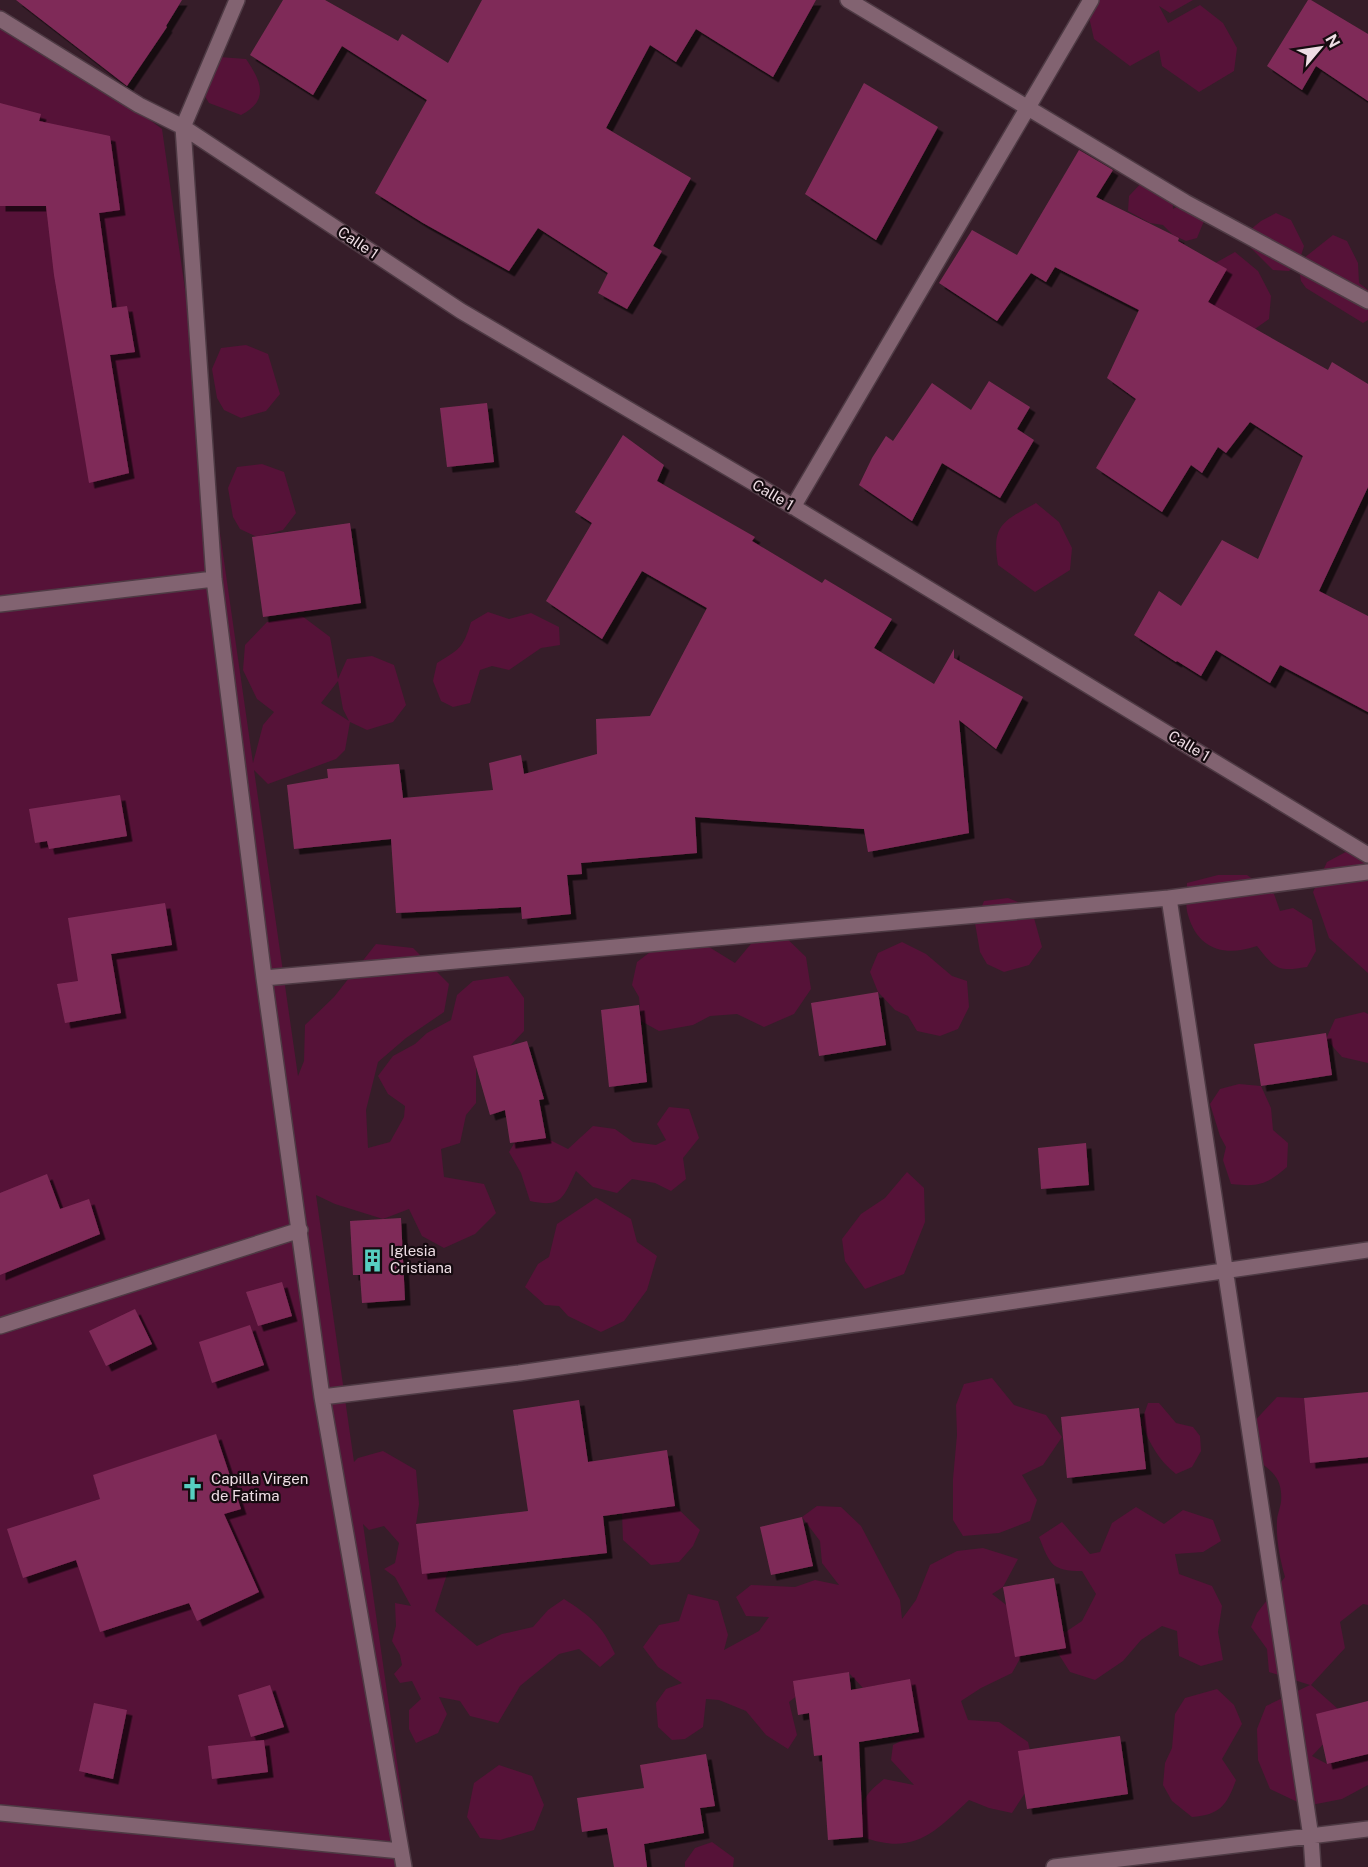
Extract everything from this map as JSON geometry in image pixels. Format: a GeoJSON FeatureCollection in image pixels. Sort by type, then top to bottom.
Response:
{"type":"FeatureCollection","features":[{"type":"Feature","properties":{"kind":"street"},"geometry":{"type":"LineString","coordinates":[[237,0],[183,127],[214,579],[264,978],[322,1397],[404,1867]]}},
{"type":"Feature","properties":{"kind":"street"},"geometry":{"type":"LineString","coordinates":[[848,0],[1185,202],[1368,301]]}},
{"type":"Feature","properties":{"kind":"street"},"geometry":{"type":"LineString","coordinates":[[793,507],[1091,0]]}},
{"type":"Feature","properties":{"kind":"street","name":"Calle 1"},"geometry":{"type":"LineString","coordinates":[[0,19],[139,105],[183,127],[461,311],[793,507],[1368,855]]}},
{"type":"Feature","properties":{"kind":"street"},"geometry":{"type":"LineString","coordinates":[[0,604],[214,579]]}},
{"type":"Feature","properties":{"kind":"street"},"geometry":{"type":"LineString","coordinates":[[264,978],[1168,898],[1368,872]]}},
{"type":"Feature","properties":{"kind":"street"},"geometry":{"type":"LineString","coordinates":[[1168,898],[1311,1837],[1313,1867]]}},
{"type":"Feature","properties":{"kind":"street"},"geometry":{"type":"LineString","coordinates":[[0,1326],[300,1230]]}},
{"type":"Feature","properties":{"kind":"street"},"geometry":{"type":"LineString","coordinates":[[322,1397],[519,1373],[1368,1250]]}},
{"type":"Feature","properties":{"kind":"street"},"geometry":{"type":"LineString","coordinates":[[0,1813],[401,1851]]}},
{"type":"Feature","properties":{"kind":"street"},"geometry":{"type":"LineString","coordinates":[[1054,1867],[1368,1829]]}},
{"type":"Feature","properties":{"kind":"shaded area"},"geometry":{"type":"Polygon","coordinates":[[[1098,0],[1193,0],[1170,13],[1159,6],[1168,23],[1200,5],[1223,23],[1237,48],[1234,71],[1199,92],[1162,66],[1159,50],[1130,66],[1094,39],[1089,17],[1098,0]]]}},
{"type":"Feature","properties":{"kind":"shaded area"},"geometry":{"type":"Polygon","coordinates":[[[0,9],[162,129],[253,763],[263,725],[274,712],[257,699],[243,670],[245,645],[267,622],[302,616],[330,637],[338,679],[347,659],[372,656],[394,665],[406,705],[393,722],[367,730],[350,722],[345,750],[336,759],[268,784],[254,770],[298,1076],[304,1061],[305,1025],[334,997],[376,944],[413,948],[449,984],[444,1012],[406,1038],[378,1062],[366,1110],[368,1148],[390,1142],[404,1117],[405,1106],[388,1094],[378,1076],[393,1056],[451,1020],[457,995],[473,981],[508,976],[524,998],[524,1031],[508,1048],[476,1068],[476,1103],[466,1115],[460,1143],[441,1149],[444,1177],[484,1184],[496,1213],[475,1234],[444,1248],[422,1236],[409,1209],[383,1219],[335,1204],[316,1195],[354,1462],[358,1458],[383,1451],[416,1470],[419,1504],[416,1524],[432,1542],[448,1571],[435,1611],[477,1646],[502,1634],[533,1627],[548,1610],[564,1599],[594,1622],[615,1654],[600,1667],[579,1649],[559,1654],[520,1686],[498,1723],[470,1716],[460,1701],[439,1697],[447,1714],[438,1733],[416,1743],[409,1729],[409,1710],[421,1699],[412,1681],[400,1683],[394,1674],[402,1665],[400,1655],[392,1641],[396,1626],[395,1603],[411,1606],[395,1577],[384,1569],[395,1563],[399,1543],[384,1526],[369,1530],[363,1524],[412,1867],[0,1867],[0,9]],[[338,681],[321,703],[349,721],[343,709],[338,681]]]}},
{"type":"Feature","properties":{"kind":"shaded area"},"geometry":{"type":"Polygon","coordinates":[[[219,57],[246,59],[259,82],[260,90],[256,103],[241,115],[209,103],[198,85],[219,57]]]}},
{"type":"Feature","properties":{"kind":"shaded area"},"geometry":{"type":"Polygon","coordinates":[[[1146,178],[1172,191],[1173,209],[1185,202],[1201,216],[1204,221],[1197,238],[1186,241],[1173,235],[1163,225],[1150,223],[1128,211],[1129,196],[1146,178]]]}},
{"type":"Feature","properties":{"kind":"shaded area"},"geometry":{"type":"Polygon","coordinates":[[[1276,213],[1291,220],[1304,246],[1299,262],[1333,235],[1347,241],[1358,263],[1359,283],[1368,290],[1368,320],[1363,323],[1306,288],[1301,281],[1298,263],[1289,271],[1273,270],[1251,248],[1250,230],[1276,213]]]}},
{"type":"Feature","properties":{"kind":"shaded area"},"geometry":{"type":"Polygon","coordinates":[[[1235,252],[1258,271],[1271,296],[1269,319],[1252,331],[1211,325],[1203,270],[1235,252]]]}},
{"type":"Feature","properties":{"kind":"shaded area"},"geometry":{"type":"Polygon","coordinates":[[[246,345],[268,354],[280,394],[266,411],[241,418],[224,410],[217,398],[212,369],[221,348],[246,345]]]}},
{"type":"Feature","properties":{"kind":"shaded area"},"geometry":{"type":"Polygon","coordinates":[[[262,464],[284,472],[296,513],[283,530],[257,537],[240,529],[233,517],[228,488],[237,467],[262,464]]]}},
{"type":"Feature","properties":{"kind":"shaded area"},"geometry":{"type":"Polygon","coordinates":[[[1036,503],[1059,522],[1072,548],[1070,570],[1035,592],[998,565],[996,541],[1002,525],[1036,503]]]}},
{"type":"Feature","properties":{"kind":"shaded area"},"geometry":{"type":"Polygon","coordinates":[[[488,612],[509,619],[531,613],[559,627],[560,645],[541,648],[509,670],[492,666],[480,670],[470,703],[453,707],[441,701],[433,681],[437,663],[460,647],[471,622],[488,612]]]}},
{"type":"Feature","properties":{"kind":"shaded area"},"geometry":{"type":"Polygon","coordinates":[[[1355,847],[1368,848],[1368,973],[1329,938],[1313,892],[1327,862],[1355,847]]]}},
{"type":"Feature","properties":{"kind":"shaded area"},"geometry":{"type":"Polygon","coordinates":[[[1218,875],[1247,875],[1274,894],[1280,911],[1293,908],[1312,920],[1316,951],[1307,967],[1283,969],[1268,960],[1257,946],[1234,951],[1224,950],[1214,948],[1198,936],[1187,911],[1187,883],[1218,875]]]}},
{"type":"Feature","properties":{"kind":"shaded area"},"geometry":{"type":"Polygon","coordinates":[[[1008,898],[1031,907],[1042,947],[1029,965],[1004,972],[987,964],[980,952],[975,923],[984,901],[1008,898]]]}},
{"type":"Feature","properties":{"kind":"shaded area"},"geometry":{"type":"Polygon","coordinates":[[[778,930],[806,957],[811,989],[794,1014],[764,1027],[737,1014],[710,1016],[693,1025],[659,1031],[641,1021],[639,997],[632,985],[637,962],[658,946],[696,939],[735,963],[755,939],[778,930]]]}},
{"type":"Feature","properties":{"kind":"shaded area"},"geometry":{"type":"Polygon","coordinates":[[[902,942],[926,954],[952,976],[967,981],[969,1007],[958,1029],[940,1036],[917,1031],[908,1016],[895,1010],[878,992],[870,972],[878,953],[902,942]]]}},
{"type":"Feature","properties":{"kind":"shaded area"},"geometry":{"type":"Polygon","coordinates":[[[1364,1012],[1368,1014],[1368,1063],[1342,1057],[1326,1039],[1335,1019],[1364,1012]]]}},
{"type":"Feature","properties":{"kind":"shaded area"},"geometry":{"type":"Polygon","coordinates":[[[1239,1084],[1261,1086],[1271,1108],[1273,1130],[1288,1143],[1287,1167],[1273,1178],[1255,1185],[1231,1184],[1223,1160],[1226,1147],[1210,1104],[1220,1089],[1239,1084]]]}},
{"type":"Feature","properties":{"kind":"shaded area"},"geometry":{"type":"Polygon","coordinates":[[[669,1107],[689,1109],[699,1138],[683,1158],[686,1179],[671,1191],[655,1183],[632,1179],[617,1193],[593,1187],[576,1171],[560,1199],[549,1203],[530,1201],[521,1173],[509,1152],[521,1132],[546,1138],[568,1149],[593,1126],[615,1129],[633,1142],[656,1145],[666,1140],[657,1124],[669,1107]]]}},
{"type":"Feature","properties":{"kind":"shaded area"},"geometry":{"type":"Polygon","coordinates":[[[907,1172],[924,1188],[925,1222],[904,1274],[865,1289],[845,1261],[842,1239],[861,1214],[885,1198],[907,1172]]]}},
{"type":"Feature","properties":{"kind":"shaded area"},"geometry":{"type":"Polygon","coordinates":[[[596,1198],[631,1219],[637,1242],[657,1256],[647,1290],[624,1321],[601,1332],[568,1316],[559,1306],[545,1305],[525,1287],[538,1264],[549,1257],[557,1224],[596,1198]]]}},
{"type":"Feature","properties":{"kind":"shaded area"},"geometry":{"type":"Polygon","coordinates":[[[992,1378],[1014,1405],[1046,1415],[1062,1437],[1043,1465],[1022,1475],[1037,1500],[1030,1521],[999,1533],[963,1536],[953,1520],[956,1405],[964,1384],[992,1378]]]}},
{"type":"Feature","properties":{"kind":"shaded area"},"geometry":{"type":"Polygon","coordinates":[[[1277,1397],[1304,1398],[1309,1428],[1316,1442],[1340,1460],[1368,1443],[1368,1605],[1363,1604],[1340,1622],[1345,1648],[1311,1685],[1338,1709],[1331,1736],[1312,1756],[1327,1764],[1358,1757],[1368,1743],[1368,1785],[1342,1799],[1306,1806],[1270,1789],[1258,1760],[1257,1729],[1266,1706],[1310,1685],[1269,1672],[1267,1649],[1251,1627],[1257,1613],[1285,1577],[1277,1535],[1277,1519],[1281,1502],[1280,1487],[1271,1471],[1254,1458],[1249,1427],[1277,1397]]]}},
{"type":"Feature","properties":{"kind":"shaded area"},"geometry":{"type":"Polygon","coordinates":[[[1148,1403],[1159,1403],[1176,1423],[1193,1427],[1200,1436],[1201,1451],[1192,1467],[1176,1474],[1159,1457],[1141,1423],[1148,1403]]]}},
{"type":"Feature","properties":{"kind":"shaded area"},"geometry":{"type":"Polygon","coordinates":[[[675,1506],[700,1530],[693,1546],[679,1562],[651,1565],[623,1540],[622,1513],[675,1506]]]}},
{"type":"Feature","properties":{"kind":"shaded area"},"geometry":{"type":"Polygon","coordinates":[[[817,1506],[841,1507],[861,1526],[900,1600],[902,1619],[916,1600],[930,1565],[957,1551],[983,1548],[1018,1559],[1003,1587],[992,1594],[1018,1614],[1027,1646],[1012,1673],[961,1701],[968,1720],[999,1722],[1028,1742],[1034,1768],[1025,1793],[1012,1813],[989,1808],[969,1800],[934,1831],[922,1838],[896,1844],[863,1837],[862,1810],[869,1792],[884,1779],[914,1785],[891,1760],[893,1745],[919,1732],[912,1693],[878,1685],[863,1688],[848,1672],[808,1687],[789,1702],[797,1735],[788,1749],[766,1735],[746,1711],[719,1700],[706,1699],[703,1727],[685,1739],[672,1740],[658,1727],[656,1703],[666,1689],[682,1683],[658,1667],[643,1647],[659,1625],[679,1621],[688,1594],[718,1601],[728,1635],[724,1650],[759,1631],[769,1617],[746,1616],[736,1597],[751,1585],[795,1587],[815,1580],[839,1585],[822,1563],[820,1541],[802,1517],[817,1506]]]}},
{"type":"Feature","properties":{"kind":"shaded area"},"geometry":{"type":"Polygon","coordinates":[[[1136,1507],[1164,1524],[1183,1510],[1213,1520],[1221,1541],[1203,1552],[1175,1554],[1179,1574],[1212,1586],[1222,1606],[1218,1632],[1223,1660],[1201,1666],[1179,1656],[1177,1631],[1162,1626],[1141,1640],[1123,1661],[1095,1680],[1070,1672],[1056,1650],[1064,1633],[1082,1621],[1096,1594],[1082,1571],[1058,1567],[1049,1560],[1039,1537],[1062,1522],[1090,1554],[1100,1552],[1112,1523],[1136,1507]]]}},
{"type":"Feature","properties":{"kind":"shaded area"},"geometry":{"type":"Polygon","coordinates":[[[1217,1689],[1234,1705],[1242,1724],[1222,1759],[1236,1780],[1226,1802],[1221,1807],[1209,1814],[1192,1817],[1172,1801],[1163,1785],[1165,1763],[1172,1748],[1175,1714],[1185,1698],[1217,1689]]]}},
{"type":"Feature","properties":{"kind":"shaded area"},"geometry":{"type":"Polygon","coordinates":[[[499,1765],[532,1776],[544,1805],[534,1830],[500,1840],[480,1838],[467,1817],[474,1783],[499,1765]]]}},
{"type":"Feature","properties":{"kind":"shaded area"},"geometry":{"type":"Polygon","coordinates":[[[712,1842],[734,1858],[733,1867],[685,1867],[685,1862],[695,1848],[712,1842]]]}},
{"type":"Feature","properties":{"kind":"building"},"geometry":{"type":"Polygon","coordinates":[[[16,0],[182,0],[167,27],[127,86],[16,0]]]}},
{"type":"Feature","properties":{"kind":"building"},"geometry":{"type":"Polygon","coordinates":[[[283,0],[325,0],[398,41],[402,34],[448,63],[482,0],[816,0],[773,77],[696,29],[676,62],[650,45],[606,128],[691,178],[653,246],[662,251],[627,309],[598,293],[608,273],[538,228],[509,271],[375,193],[427,100],[342,46],[313,95],[250,55],[283,0]]]}},
{"type":"Feature","properties":{"kind":"building"},"geometry":{"type":"Polygon","coordinates":[[[1308,0],[1368,34],[1368,101],[1316,66],[1302,90],[1267,66],[1308,0]]]}},
{"type":"Feature","properties":{"kind":"building"},"geometry":{"type":"Polygon","coordinates":[[[864,83],[938,127],[876,240],[805,194],[864,83]]]}},
{"type":"Feature","properties":{"kind":"building"},"geometry":{"type":"Polygon","coordinates":[[[0,103],[41,114],[39,121],[110,136],[120,210],[99,213],[112,308],[127,306],[135,352],[110,355],[129,473],[89,483],[54,275],[46,206],[0,206],[0,103]]]}},
{"type":"Feature","properties":{"kind":"building"},"geometry":{"type":"Polygon","coordinates":[[[1079,150],[1113,170],[1096,197],[1179,238],[1178,241],[1227,269],[1208,302],[1328,370],[1332,362],[1368,384],[1368,487],[1319,591],[1368,616],[1368,712],[1280,665],[1270,683],[1216,650],[1201,676],[1134,635],[1159,591],[1181,606],[1222,540],[1258,559],[1303,456],[1250,422],[1226,453],[1218,447],[1202,473],[1191,465],[1162,512],[1096,468],[1136,399],[1107,378],[1139,310],[1055,267],[1046,282],[1031,273],[997,321],[939,283],[972,230],[1017,255],[1079,150]]]}},
{"type":"Feature","properties":{"kind":"building"},"geometry":{"type":"Polygon","coordinates":[[[989,381],[1030,407],[1017,429],[1034,440],[1000,498],[942,463],[912,521],[859,485],[886,436],[893,441],[932,383],[971,410],[989,381]]]}},
{"type":"Feature","properties":{"kind":"building"},"geometry":{"type":"Polygon","coordinates":[[[487,403],[494,462],[447,467],[440,408],[487,403]]]}},
{"type":"Feature","properties":{"kind":"building"},"geometry":{"type":"Polygon","coordinates":[[[623,435],[664,465],[657,481],[755,537],[752,541],[822,583],[825,579],[892,619],[874,648],[934,684],[954,649],[954,658],[1023,697],[996,749],[959,720],[969,833],[868,852],[864,829],[695,817],[697,853],[581,863],[582,874],[567,875],[571,914],[522,919],[521,907],[396,913],[391,839],[294,849],[287,785],[328,778],[327,769],[399,764],[403,798],[493,790],[489,763],[521,755],[524,774],[597,754],[596,719],[650,716],[707,608],[642,571],[602,639],[546,601],[592,523],[575,512],[623,435]]]}},
{"type":"Feature","properties":{"kind":"building"},"geometry":{"type":"Polygon","coordinates":[[[350,523],[361,603],[263,617],[252,537],[350,523]]]}},
{"type":"Feature","properties":{"kind":"building"},"geometry":{"type":"Polygon","coordinates":[[[120,795],[127,836],[49,849],[47,841],[35,843],[29,809],[120,795]]]}},
{"type":"Feature","properties":{"kind":"building"},"geometry":{"type":"Polygon","coordinates":[[[165,903],[172,945],[111,954],[121,1013],[65,1023],[57,984],[78,981],[68,918],[165,903]]]}},
{"type":"Feature","properties":{"kind":"building"},"geometry":{"type":"Polygon","coordinates":[[[878,992],[886,1045],[819,1056],[811,1003],[878,992]]]}},
{"type":"Feature","properties":{"kind":"building"},"geometry":{"type":"Polygon","coordinates":[[[639,1005],[647,1082],[609,1087],[601,1010],[639,1005]]]}},
{"type":"Feature","properties":{"kind":"building"},"geometry":{"type":"Polygon","coordinates":[[[1326,1033],[1332,1075],[1261,1086],[1254,1044],[1326,1033]]]}},
{"type":"Feature","properties":{"kind":"building"},"geometry":{"type":"Polygon","coordinates":[[[527,1041],[544,1099],[539,1100],[546,1138],[510,1143],[505,1110],[490,1115],[473,1056],[527,1041]]]}},
{"type":"Feature","properties":{"kind":"building"},"geometry":{"type":"Polygon","coordinates":[[[1086,1143],[1089,1185],[1041,1189],[1038,1148],[1086,1143]]]}},
{"type":"Feature","properties":{"kind":"building"},"geometry":{"type":"Polygon","coordinates":[[[47,1174],[60,1209],[89,1199],[100,1234],[0,1275],[0,1193],[47,1174]]]}},
{"type":"Feature","properties":{"kind":"building","name":"Iglesia Cristiana"},"geometry":{"type":"Polygon","coordinates":[[[401,1218],[405,1300],[362,1303],[360,1275],[353,1275],[350,1221],[401,1218]]]}},
{"type":"Feature","properties":{"kind":"building"},"geometry":{"type":"Polygon","coordinates":[[[282,1282],[292,1316],[258,1326],[246,1292],[282,1282]]]}},
{"type":"Feature","properties":{"kind":"building"},"geometry":{"type":"Polygon","coordinates":[[[135,1309],[152,1344],[106,1366],[89,1331],[135,1309]]]}},
{"type":"Feature","properties":{"kind":"building"},"geometry":{"type":"Polygon","coordinates":[[[250,1325],[264,1365],[212,1383],[199,1342],[250,1325]]]}},
{"type":"Feature","properties":{"kind":"building"},"geometry":{"type":"Polygon","coordinates":[[[1368,1392],[1368,1457],[1310,1463],[1304,1398],[1368,1392]]]}},
{"type":"Feature","properties":{"kind":"building"},"geometry":{"type":"Polygon","coordinates":[[[579,1400],[588,1462],[667,1450],[675,1506],[603,1516],[607,1553],[422,1574],[416,1524],[528,1511],[513,1410],[579,1400]]]}},
{"type":"Feature","properties":{"kind":"building"},"geometry":{"type":"Polygon","coordinates":[[[1139,1408],[1146,1469],[1067,1478],[1061,1417],[1139,1408]]]}},
{"type":"Feature","properties":{"kind":"building"},"geometry":{"type":"Polygon","coordinates":[[[216,1434],[241,1509],[224,1514],[259,1592],[197,1621],[189,1603],[100,1632],[76,1560],[23,1578],[7,1529],[100,1499],[93,1475],[216,1434]]]}},
{"type":"Feature","properties":{"kind":"building"},"geometry":{"type":"Polygon","coordinates":[[[802,1517],[813,1566],[771,1575],[760,1527],[802,1517]]]}},
{"type":"Feature","properties":{"kind":"building"},"geometry":{"type":"Polygon","coordinates":[[[1054,1578],[1066,1648],[1015,1657],[1003,1587],[1054,1578]]]}},
{"type":"Feature","properties":{"kind":"building"},"geometry":{"type":"Polygon","coordinates":[[[849,1672],[851,1690],[910,1679],[919,1732],[859,1742],[863,1837],[828,1840],[822,1755],[814,1756],[809,1713],[798,1715],[793,1681],[849,1672]]]}},
{"type":"Feature","properties":{"kind":"building"},"geometry":{"type":"Polygon","coordinates":[[[270,1685],[284,1727],[251,1737],[238,1695],[270,1685]]]}},
{"type":"Feature","properties":{"kind":"building"},"geometry":{"type":"Polygon","coordinates":[[[1368,1701],[1368,1754],[1327,1764],[1316,1714],[1368,1701]]]}},
{"type":"Feature","properties":{"kind":"building"},"geometry":{"type":"Polygon","coordinates":[[[94,1703],[127,1710],[113,1779],[79,1771],[94,1703]]]}},
{"type":"Feature","properties":{"kind":"building"},"geometry":{"type":"Polygon","coordinates":[[[1120,1736],[1128,1794],[1027,1809],[1018,1751],[1120,1736]]]}},
{"type":"Feature","properties":{"kind":"building"},"geometry":{"type":"Polygon","coordinates":[[[264,1740],[268,1772],[212,1779],[208,1746],[264,1740]]]}},
{"type":"Feature","properties":{"kind":"building"},"geometry":{"type":"Polygon","coordinates":[[[706,1754],[715,1806],[700,1808],[704,1833],[644,1844],[647,1867],[614,1867],[607,1828],[582,1832],[577,1798],[644,1788],[640,1765],[706,1754]]]}},
{"type":"Feature","properties":{"kind":"place","name":"Iglesia Cristiana"},"geometry":{"type":"Point","coordinates":[372,1260]}},
{"type":"Feature","properties":{"kind":"place","name":"Capilla Virgen de Fatima"},"geometry":{"type":"Point","coordinates":[193,1488]}}]}
